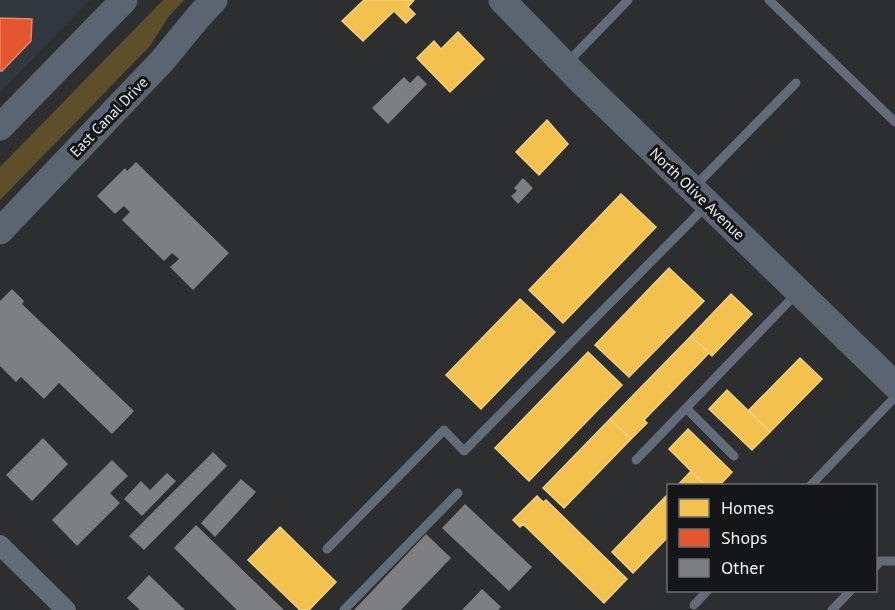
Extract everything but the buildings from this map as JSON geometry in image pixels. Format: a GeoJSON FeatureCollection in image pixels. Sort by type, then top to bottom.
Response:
{"type":"FeatureCollection","features":[{"type":"Feature","properties":{"kind":"street"},"geometry":{"type":"LineString","coordinates":[[0,127],[124,0]]}},
{"type":"Feature","properties":{"kind":"street","name":"East Canal Drive"},"geometry":{"type":"LineString","coordinates":[[0,231],[162,61],[214,0]]}},
{"type":"Feature","properties":{"kind":"street","name":"North Olive Avenue"},"geometry":{"type":"LineString","coordinates":[[501,0],[895,385]]}},
{"type":"Feature","properties":{"kind":"street"},"geometry":{"type":"LineString","coordinates":[[0,545],[66,610]]}},
{"type":"Feature","properties":{"kind":"lane"},"geometry":{"type":"LineString","coordinates":[[565,65],[628,0]]}},
{"type":"Feature","properties":{"kind":"lane"},"geometry":{"type":"LineString","coordinates":[[769,0],[895,122]]}},
{"type":"Feature","properties":{"kind":"lane"},"geometry":{"type":"LineString","coordinates":[[327,549],[444,430],[464,450],[700,196],[796,83]]}},
{"type":"Feature","properties":{"kind":"lane"},"geometry":{"type":"LineString","coordinates":[[636,460],[798,292]]}},
{"type":"Feature","properties":{"kind":"lane"},"geometry":{"type":"LineString","coordinates":[[812,484],[895,397]]}},
{"type":"Feature","properties":{"kind":"lane"},"geometry":{"type":"LineString","coordinates":[[686,408],[734,456]]}},
{"type":"Feature","properties":{"kind":"lane"},"geometry":{"type":"LineString","coordinates":[[344,610],[458,494]]}},
{"type":"Feature","properties":{"kind":"lane"},"geometry":{"type":"LineString","coordinates":[[877,565],[880,561],[895,561]]}},
{"type":"Feature","properties":{"kind":"lane"},"geometry":{"type":"LineString","coordinates":[[694,605],[707,592]]}},
{"type":"Feature","properties":{"kind":"lane"},"geometry":{"type":"LineString","coordinates":[[832,610],[850,592]]}},
{"type":"Feature","properties":{"kind":"shaded area"},"geometry":{"type":"Polygon","coordinates":[[[0,0],[90,0],[0,92],[0,0]]]}},
{"type":"Feature","properties":{"kind":"shaded area"},"geometry":{"type":"Polygon","coordinates":[[[163,0],[184,0],[169,16],[150,46],[0,200],[0,167],[163,0]]]}}]}
